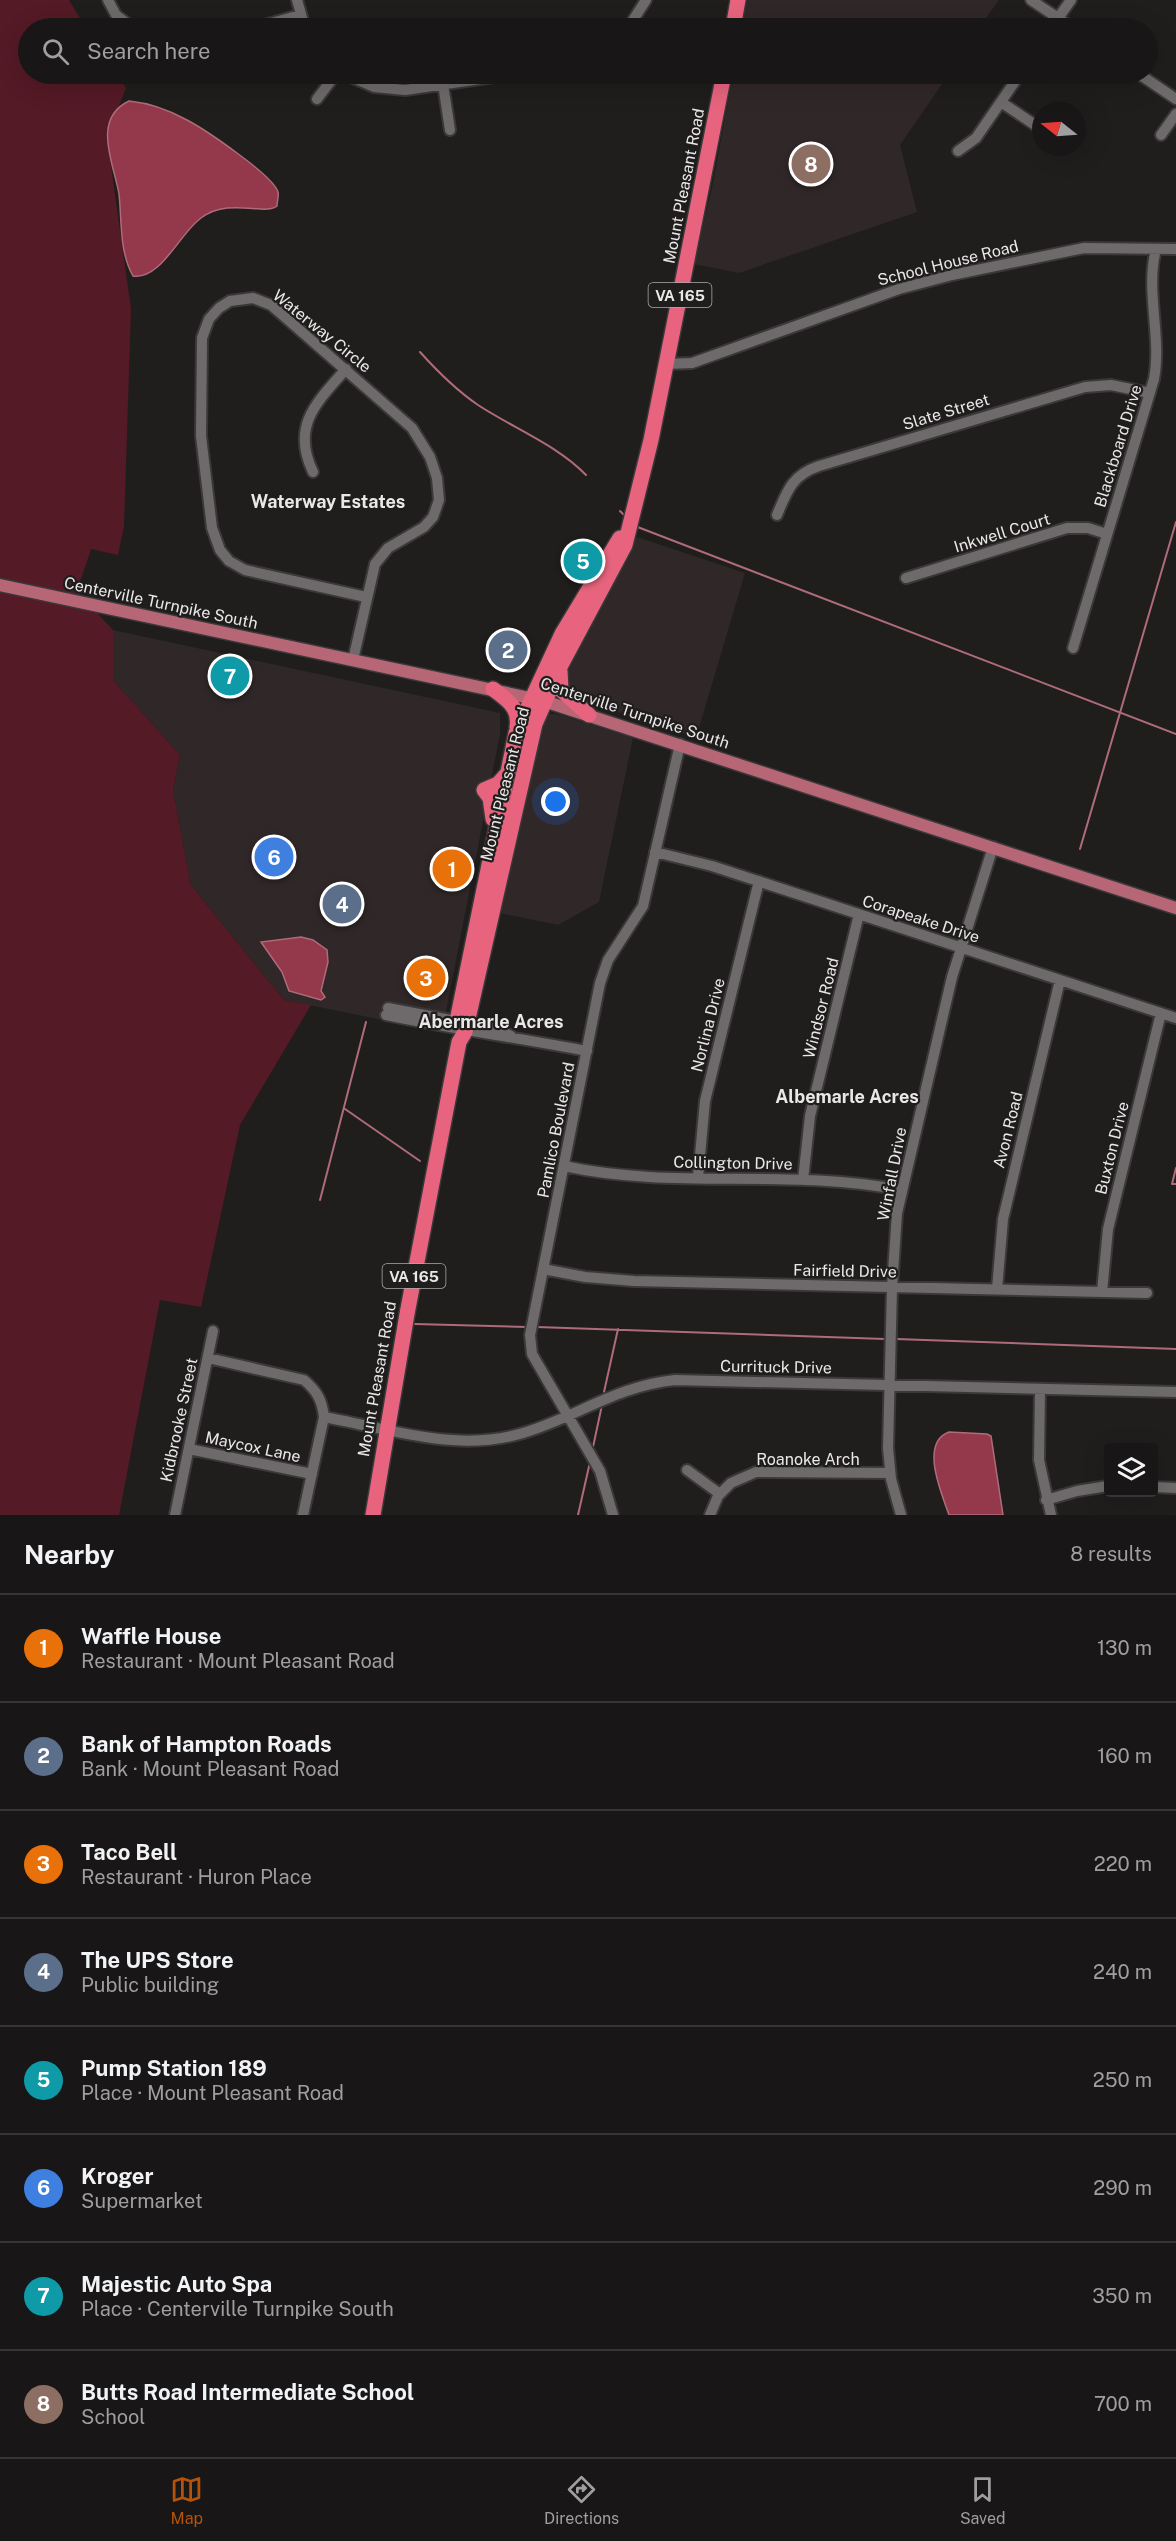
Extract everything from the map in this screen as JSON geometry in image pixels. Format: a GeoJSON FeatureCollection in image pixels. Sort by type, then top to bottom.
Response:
{"type":"FeatureCollection","features":[{"type":"Feature","properties":{"kind":"highway"},"geometry":{"type":"LineString","coordinates":[[735,18],[738,0]]}},
{"type":"Feature","properties":{"kind":"highway","name":"Mount Pleasant Road"},"geometry":{"type":"LineString","coordinates":[[373,1515],[386,1429],[461,1029],[494,832],[490,798],[484,790],[498,784],[506,775],[516,733],[561,664],[615,568],[625,545],[667,364],[722,84]]}},
{"type":"Feature","properties":{"kind":"highway","name":"Mount Pleasant Road"},"geometry":{"type":"LineString","coordinates":[[461,1029],[509,840],[537,699],[566,627],[632,516]]}},
{"type":"Feature","properties":{"kind":"highway"},"geometry":{"type":"LineString","coordinates":[[561,664],[561,690],[589,715]]}},
{"type":"Feature","properties":{"kind":"highway"},"geometry":{"type":"LineString","coordinates":[[493,689],[516,709],[518,718],[516,733]]}},
{"type":"Feature","properties":{"kind":"highway"},"geometry":{"type":"LineString","coordinates":[[494,832],[509,840]]}},
{"type":"Feature","properties":{"kind":"main road","name":"Centerville Turnpike South"},"geometry":{"type":"LineString","coordinates":[[0,585],[537,699],[1176,908]]}},
{"type":"Feature","properties":{"kind":"street"},"geometry":{"type":"LineString","coordinates":[[108,0],[120,18]]}},
{"type":"Feature","properties":{"kind":"street"},"geometry":{"type":"LineString","coordinates":[[297,0],[301,18]]}},
{"type":"Feature","properties":{"kind":"street"},"geometry":{"type":"LineString","coordinates":[[637,18],[646,0]]}},
{"type":"Feature","properties":{"kind":"street"},"geometry":{"type":"LineString","coordinates":[[1031,0],[1058,18],[1071,0]]}},
{"type":"Feature","properties":{"kind":"street"},"geometry":{"type":"LineString","coordinates":[[289,18],[300,15]]}},
{"type":"Feature","properties":{"kind":"street"},"geometry":{"type":"LineString","coordinates":[[316,99],[328,84]]}},
{"type":"Feature","properties":{"kind":"street"},"geometry":{"type":"LineString","coordinates":[[367,84],[388,90],[443,84],[450,130]]}},
{"type":"Feature","properties":{"kind":"street"},"geometry":{"type":"LineString","coordinates":[[958,151],[976,138],[1013,84]]}},
{"type":"Feature","properties":{"kind":"street"},"geometry":{"type":"LineString","coordinates":[[1154,84],[1176,99]]}},
{"type":"Feature","properties":{"kind":"street"},"geometry":{"type":"LineString","coordinates":[[1001,102],[1032,123]]}},
{"type":"Feature","properties":{"kind":"street"},"geometry":{"type":"LineString","coordinates":[[1161,135],[1176,114]]}},
{"type":"Feature","properties":{"kind":"street","name":"School House Road"},"geometry":{"type":"LineString","coordinates":[[667,364],[692,363],[899,289],[952,274],[1084,248],[1176,249]]}},
{"type":"Feature","properties":{"kind":"street","name":"Blackboard Drive"},"geometry":{"type":"LineString","coordinates":[[1073,648],[1150,393],[1156,363],[1152,283],[1156,249]]}},
{"type":"Feature","properties":{"kind":"street","name":"Waterway Circle"},"geometry":{"type":"LineString","coordinates":[[353,660],[375,564],[382,554],[424,527],[433,517],[438,504],[438,488],[430,457],[412,428],[271,305],[246,298],[224,304],[208,319],[202,338],[203,455],[214,536],[220,550],[229,561],[256,573],[366,597]]}},
{"type":"Feature","properties":{"kind":"street"},"geometry":{"type":"LineString","coordinates":[[313,472],[304,446],[306,424],[317,403],[346,369]]}},
{"type":"Feature","properties":{"kind":"street","name":"Slate Street"},"geometry":{"type":"LineString","coordinates":[[777,515],[791,483],[801,474],[819,466],[1078,388],[1111,385],[1150,393]]}},
{"type":"Feature","properties":{"kind":"street","name":"Inkwell Court"},"geometry":{"type":"LineString","coordinates":[[906,578],[1068,528],[1088,528],[1107,534]]}},
{"type":"Feature","properties":{"kind":"street","name":"Pamlico Boulevard"},"geometry":{"type":"LineString","coordinates":[[613,1515],[600,1471],[530,1350],[530,1335],[603,974],[613,952],[643,906],[680,744]]}},
{"type":"Feature","properties":{"kind":"street","name":"Winfall Drive"},"geometry":{"type":"LineString","coordinates":[[901,1515],[890,1473],[890,1385],[892,1287],[902,1190],[961,948],[993,847]]}},
{"type":"Feature","properties":{"kind":"street","name":"Corapeake Drive"},"geometry":{"type":"LineString","coordinates":[[655,852],[759,881],[1176,1018]]}},
{"type":"Feature","properties":{"kind":"street","name":"Norlina Drive"},"geometry":{"type":"LineString","coordinates":[[698,1177],[705,1101],[759,881]]}},
{"type":"Feature","properties":{"kind":"street","name":"Windsor Road"},"geometry":{"type":"LineString","coordinates":[[803,1180],[810,1116],[859,914]]}},
{"type":"Feature","properties":{"kind":"street","name":"Avon Road"},"geometry":{"type":"LineString","coordinates":[[997,1289],[1005,1210],[1060,980]]}},
{"type":"Feature","properties":{"kind":"street"},"geometry":{"type":"LineString","coordinates":[[387,1012],[495,1037],[511,1036],[587,1051]]}},
{"type":"Feature","properties":{"kind":"street","name":"Buxton Drive"},"geometry":{"type":"LineString","coordinates":[[1102,1292],[1108,1229],[1161,1013]]}},
{"type":"Feature","properties":{"kind":"street","name":"Collington Drive"},"geometry":{"type":"LineString","coordinates":[[564,1166],[616,1174],[840,1181],[902,1190]]}},
{"type":"Feature","properties":{"kind":"street","name":"Fairfield Drive"},"geometry":{"type":"LineString","coordinates":[[543,1269],[593,1278],[634,1281],[1147,1293]]}},
{"type":"Feature","properties":{"kind":"street","name":"Kidbrooke Street"},"geometry":{"type":"LineString","coordinates":[[175,1515],[213,1331]]}},
{"type":"Feature","properties":{"kind":"street"},"geometry":{"type":"LineString","coordinates":[[208,1358],[304,1380],[316,1390],[323,1404],[324,1417],[303,1515]]}},
{"type":"Feature","properties":{"kind":"street","name":"Currituck Drive"},"geometry":{"type":"LineString","coordinates":[[324,1417],[450,1441],[486,1441],[526,1432],[620,1391],[660,1382],[1176,1392]]}},
{"type":"Feature","properties":{"kind":"street"},"geometry":{"type":"LineString","coordinates":[[1040,1389],[1039,1460],[1051,1515]]}},
{"type":"Feature","properties":{"kind":"street","name":"Maycox Lane"},"geometry":{"type":"LineString","coordinates":[[189,1449],[312,1474]]}},
{"type":"Feature","properties":{"kind":"street"},"geometry":{"type":"LineString","coordinates":[[687,1470],[720,1494]]}},
{"type":"Feature","properties":{"kind":"street","name":"Roanoke Arch"},"geometry":{"type":"LineString","coordinates":[[710,1515],[720,1494],[740,1478],[756,1472],[890,1473]]}},
{"type":"Feature","properties":{"kind":"street"},"geometry":{"type":"LineString","coordinates":[[1046,1500],[1077,1491],[1104,1487]]}},
{"type":"Feature","properties":{"kind":"street"},"geometry":{"type":"LineString","coordinates":[[1158,1487],[1176,1488]]}},
{"type":"Feature","properties":{"kind":"shaded area"},"geometry":{"type":"Polygon","coordinates":[[[0,0],[69,0],[80,18],[18,18],[18,84],[123,84],[126,88],[107,137],[131,309],[124,526],[118,555],[91,549],[77,591],[113,630],[113,680],[180,755],[173,790],[191,885],[284,1000],[311,1005],[240,1125],[201,1307],[160,1300],[119,1515],[0,1515],[0,0]]]}},
{"type":"Feature","properties":{"kind":"shaded area"},"geometry":{"type":"Polygon","coordinates":[[[747,0],[999,0],[986,18],[744,18],[747,0]]]}},
{"type":"Feature","properties":{"kind":"shaded area"},"geometry":{"type":"Polygon","coordinates":[[[731,84],[942,84],[900,145],[917,212],[739,273],[694,264],[713,183],[731,84]]]}},
{"type":"Feature","properties":{"kind":"shaded area"},"geometry":{"type":"Polygon","coordinates":[[[129,101],[151,105],[173,113],[222,142],[273,184],[278,192],[277,206],[271,209],[234,208],[212,212],[193,225],[161,264],[143,275],[133,276],[123,246],[119,194],[108,143],[111,119],[117,109],[129,101]]]}},
{"type":"Feature","properties":{"kind":"shaded area"},"geometry":{"type":"Polygon","coordinates":[[[637,537],[745,573],[696,738],[567,695],[562,673],[637,537]]]}},
{"type":"Feature","properties":{"kind":"shaded area"},"geometry":{"type":"Polygon","coordinates":[[[113,630],[500,713],[500,734],[442,1032],[284,1000],[191,885],[173,790],[180,755],[113,680],[113,630]]]}},
{"type":"Feature","properties":{"kind":"shaded area"},"geometry":{"type":"Polygon","coordinates":[[[549,714],[557,714],[633,738],[599,902],[558,925],[499,913],[544,718],[549,714]]]}},
{"type":"Feature","properties":{"kind":"shaded area"},"geometry":{"type":"Polygon","coordinates":[[[301,937],[313,940],[327,950],[328,962],[321,991],[325,997],[321,1000],[289,991],[282,972],[261,942],[301,937]]]}},
{"type":"Feature","properties":{"kind":"shaded area"},"geometry":{"type":"Polygon","coordinates":[[[949,1432],[991,1436],[1003,1515],[949,1515],[938,1482],[934,1458],[935,1447],[940,1438],[949,1432]]]}},
{"type":"Feature","properties":{"kind":"waterway"},"geometry":{"type":"LineString","coordinates":[[420,352],[470,399],[562,455],[586,475]]}},
{"type":"Feature","properties":{"kind":"waterway"},"geometry":{"type":"LineString","coordinates":[[620,511],[626,517]]}},
{"type":"Feature","properties":{"kind":"waterway"},"geometry":{"type":"LineString","coordinates":[[1080,849],[1176,522]]}},
{"type":"Feature","properties":{"kind":"waterway"},"geometry":{"type":"LineString","coordinates":[[635,526],[1176,734]]}},
{"type":"Feature","properties":{"kind":"waterway"},"geometry":{"type":"LineString","coordinates":[[320,1200],[366,1022]]}},
{"type":"Feature","properties":{"kind":"waterway"},"geometry":{"type":"LineString","coordinates":[[345,1109],[420,1161]]}},
{"type":"Feature","properties":{"kind":"waterway"},"geometry":{"type":"LineString","coordinates":[[1176,1168],[1172,1184],[1176,1184]]}},
{"type":"Feature","properties":{"kind":"waterway"},"geometry":{"type":"LineString","coordinates":[[415,1324],[526,1327]]}},
{"type":"Feature","properties":{"kind":"waterway"},"geometry":{"type":"LineString","coordinates":[[537,1327],[885,1339]]}},
{"type":"Feature","properties":{"kind":"waterway"},"geometry":{"type":"LineString","coordinates":[[604,1392],[618,1329]]}},
{"type":"Feature","properties":{"kind":"waterway"},"geometry":{"type":"LineString","coordinates":[[896,1339],[1176,1349]]}},
{"type":"Feature","properties":{"kind":"waterway"},"geometry":{"type":"LineString","coordinates":[[593,1447],[602,1405]]}},
{"type":"Feature","properties":{"kind":"waterway"},"geometry":{"type":"LineString","coordinates":[[578,1515],[590,1462]]}},
{"type":"Feature","properties":{"kind":"place","name":"Butts Road Intermediate School"},"geometry":{"type":"Point","coordinates":[811,164]}},
{"type":"Feature","properties":{"kind":"place","name":"Pump Station 189"},"geometry":{"type":"Point","coordinates":[583,561]}},
{"type":"Feature","properties":{"kind":"place","name":"Bank of Hampton Roads"},"geometry":{"type":"Point","coordinates":[508,650]}},
{"type":"Feature","properties":{"kind":"place","name":"Majestic Auto Spa"},"geometry":{"type":"Point","coordinates":[230,676]}},
{"type":"Feature","properties":{"kind":"place","name":"Kroger"},"geometry":{"type":"Point","coordinates":[274,857]}},
{"type":"Feature","properties":{"kind":"place","name":"Waffle House"},"geometry":{"type":"Point","coordinates":[452,869]}},
{"type":"Feature","properties":{"kind":"place","name":"The UPS Store"},"geometry":{"type":"Point","coordinates":[342,904]}},
{"type":"Feature","properties":{"kind":"place","name":"Taco Bell"},"geometry":{"type":"Point","coordinates":[426,978]}},
{"type":"Feature","properties":{"kind":"district","name":"Waterway Estates"},"geometry":{"type":"Point","coordinates":[328,501]}},
{"type":"Feature","properties":{"kind":"district","name":"Abermarle Acres"},"geometry":{"type":"Point","coordinates":[491,1021]}},
{"type":"Feature","properties":{"kind":"district","name":"Albemarle Acres"},"geometry":{"type":"Point","coordinates":[847,1096]}}]}
